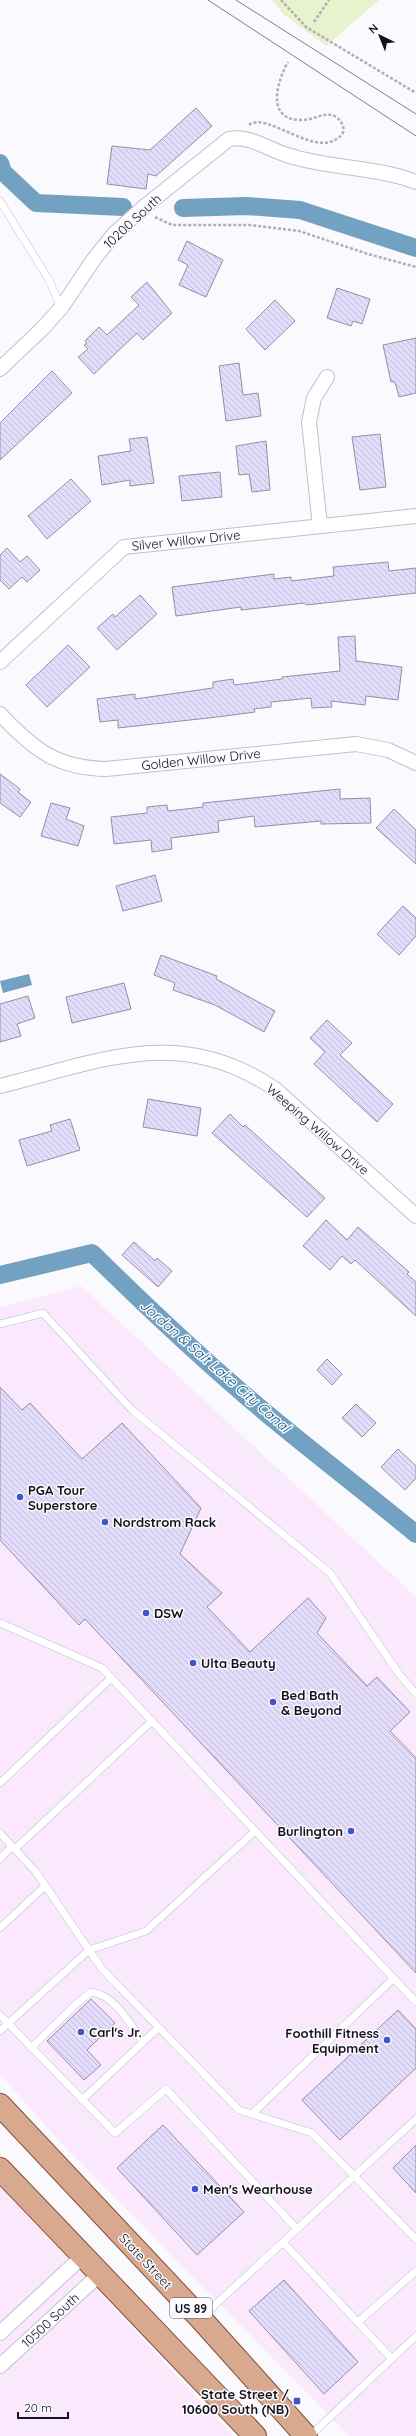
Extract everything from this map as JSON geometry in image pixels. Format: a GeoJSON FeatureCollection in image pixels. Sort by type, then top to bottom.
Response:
{"type":"FeatureCollection","features":[{"type":"Feature","properties":{"kind":"main road","name":"State Street"},"geometry":{"type":"LineString","coordinates":[[0,2105],[201,2319],[306,2436]]}},
{"type":"Feature","properties":{"kind":"main road"},"geometry":{"type":"LineString","coordinates":[[0,2169],[255,2436]]}},
{"type":"Feature","properties":{"kind":"street","name":"10200 South"},"geometry":{"type":"LineString","coordinates":[[0,369],[44,328],[61,308],[94,259],[122,226],[223,142],[249,134],[287,156],[309,161],[369,169],[416,182]]}},
{"type":"Feature","properties":{"kind":"street"},"geometry":{"type":"LineString","coordinates":[[320,526],[309,422],[314,398],[327,377]]}},
{"type":"Feature","properties":{"kind":"street","name":"Silver Willow Drive"},"geometry":{"type":"LineString","coordinates":[[0,662],[124,547],[416,516]]}},
{"type":"Feature","properties":{"kind":"street","name":"Golden Willow Drive"},"geometry":{"type":"LineString","coordinates":[[0,714],[30,744],[43,754],[63,763],[90,769],[106,769],[356,744],[388,750],[416,762]]}},
{"type":"Feature","properties":{"kind":"street","name":"Weeping Willow Drive"},"geometry":{"type":"LineString","coordinates":[[0,1086],[139,1052],[180,1052],[220,1060],[258,1077],[275,1089],[416,1216]]}},
{"type":"Feature","properties":{"kind":"street","name":"10500 South"},"geometry":{"type":"LineString","coordinates":[[0,2333],[83,2256]]}},
{"type":"Feature","properties":{"kind":"street","name":"10500 South"},"geometry":{"type":"LineString","coordinates":[[0,2366],[100,2274]]}},
{"type":"Feature","properties":{"kind":"lane"},"geometry":{"type":"LineString","coordinates":[[0,202],[49,280],[61,308]]}},
{"type":"Feature","properties":{"kind":"lane"},"geometry":{"type":"LineString","coordinates":[[0,1324],[43,1313],[132,1410],[330,1573],[399,1674],[416,1694]]}},
{"type":"Feature","properties":{"kind":"lane"},"geometry":{"type":"LineString","coordinates":[[0,1623],[102,1668],[416,2002]]}},
{"type":"Feature","properties":{"kind":"lane"},"geometry":{"type":"LineString","coordinates":[[0,1783],[111,1678]]}},
{"type":"Feature","properties":{"kind":"lane"},"geometry":{"type":"LineString","coordinates":[[0,1859],[14,1848],[152,1721]]}},
{"type":"Feature","properties":{"kind":"lane"},"geometry":{"type":"LineString","coordinates":[[0,2031],[89,1950],[146,1931],[255,1832]]}},
{"type":"Feature","properties":{"kind":"lane"},"geometry":{"type":"LineString","coordinates":[[0,1833],[45,1886],[102,1969],[239,2110],[312,2133],[416,2240]]}},
{"type":"Feature","properties":{"kind":"lane"},"geometry":{"type":"LineString","coordinates":[[1,1926],[45,1886]]}},
{"type":"Feature","properties":{"kind":"lane"},"geometry":{"type":"LineString","coordinates":[[252,2114],[394,1978]]}},
{"type":"Feature","properties":{"kind":"lane"},"geometry":{"type":"LineString","coordinates":[[31,2048],[76,2004],[91,1992],[107,1998],[123,2014],[143,2042]]}},
{"type":"Feature","properties":{"kind":"lane"},"geometry":{"type":"LineString","coordinates":[[0,2015],[115,2134],[166,2089],[297,2229]]}},
{"type":"Feature","properties":{"kind":"lane"},"geometry":{"type":"LineString","coordinates":[[82,2100],[158,2028]]}},
{"type":"Feature","properties":{"kind":"lane"},"geometry":{"type":"LineString","coordinates":[[201,2319],[416,2119]]}},
{"type":"Feature","properties":{"kind":"lane"},"geometry":{"type":"LineString","coordinates":[[283,2242],[392,2359]]}},
{"type":"Feature","properties":{"kind":"lane"},"geometry":{"type":"LineString","coordinates":[[358,2322],[416,2271]]}},
{"type":"Feature","properties":{"kind":"lane"},"geometry":{"type":"LineString","coordinates":[[310,2436],[416,2336]]}},
{"type":"Feature","properties":{"kind":"path"},"geometry":{"type":"LineString","coordinates":[[281,0],[306,27],[416,93]]}},
{"type":"Feature","properties":{"kind":"path"},"geometry":{"type":"LineString","coordinates":[[314,22],[329,0]]}},
{"type":"Feature","properties":{"kind":"path"},"geometry":{"type":"LineString","coordinates":[[249,134],[253,122],[262,122],[290,134],[326,143],[336,140],[343,133],[344,128],[341,121],[333,115],[300,121],[288,117],[282,112],[278,105],[276,92],[288,62]]}},
{"type":"Feature","properties":{"kind":"path"},"geometry":{"type":"LineString","coordinates":[[153,216],[172,225],[250,225],[299,231],[368,254],[416,267]]}},
{"type":"Feature","properties":{"kind":"shaded area"},"geometry":{"type":"Polygon","coordinates":[[[81,1286],[416,1597],[416,2436],[349,2436],[52,2133],[0,2074],[0,1307],[81,1286]]]}},
{"type":"Feature","properties":{"kind":"shaded area"},"geometry":{"type":"Polygon","coordinates":[[[0,2186],[233,2436],[0,2436],[0,2186]]]}},
{"type":"Feature","properties":{"kind":"green space"},"geometry":{"type":"Polygon","coordinates":[[[272,0],[379,0],[326,46],[283,14],[272,0]]]}},
{"type":"Feature","properties":{"kind":"water"},"geometry":{"type":"Polygon","coordinates":[[[29,974],[32,985],[3,993],[0,981],[29,974]]]}},
{"type":"Feature","properties":{"kind":"building"},"geometry":{"type":"Polygon","coordinates":[[[196,108],[212,126],[156,176],[148,174],[146,189],[107,184],[112,146],[150,150],[196,108]]]}},
{"type":"Feature","properties":{"kind":"building"},"geometry":{"type":"Polygon","coordinates":[[[187,241],[223,260],[206,297],[179,285],[188,265],[178,260],[187,241]]]}},
{"type":"Feature","properties":{"kind":"building"},"geometry":{"type":"Polygon","coordinates":[[[147,282],[172,313],[143,340],[137,333],[94,374],[78,357],[88,349],[84,345],[87,343],[85,341],[99,327],[107,335],[139,305],[131,297],[147,282]]]}},
{"type":"Feature","properties":{"kind":"building"},"geometry":{"type":"Polygon","coordinates":[[[337,288],[370,299],[362,324],[353,321],[351,326],[327,318],[337,288]]]}},
{"type":"Feature","properties":{"kind":"building"},"geometry":{"type":"Polygon","coordinates":[[[275,300],[295,321],[265,350],[246,329],[275,300]]]}},
{"type":"Feature","properties":{"kind":"building"},"geometry":{"type":"Polygon","coordinates":[[[416,338],[416,393],[399,397],[395,382],[391,382],[383,345],[416,338]]]}},
{"type":"Feature","properties":{"kind":"building"},"geometry":{"type":"Polygon","coordinates":[[[239,363],[243,395],[258,393],[261,416],[226,421],[219,366],[239,363]]]}},
{"type":"Feature","properties":{"kind":"building"},"geometry":{"type":"Polygon","coordinates":[[[52,371],[72,393],[0,460],[0,423],[52,371]]]}},
{"type":"Feature","properties":{"kind":"building"},"geometry":{"type":"Polygon","coordinates":[[[380,434],[386,487],[360,490],[352,437],[380,434]]]}},
{"type":"Feature","properties":{"kind":"building"},"geometry":{"type":"Polygon","coordinates":[[[147,437],[154,483],[130,486],[130,480],[102,485],[98,456],[131,451],[129,439],[147,437]]]}},
{"type":"Feature","properties":{"kind":"building"},"geometry":{"type":"Polygon","coordinates":[[[266,441],[270,490],[252,492],[249,474],[239,475],[236,446],[266,441]]]}},
{"type":"Feature","properties":{"kind":"building"},"geometry":{"type":"Polygon","coordinates":[[[220,472],[222,497],[182,501],[179,476],[220,472]]]}},
{"type":"Feature","properties":{"kind":"building"},"geometry":{"type":"Polygon","coordinates":[[[71,479],[91,501],[47,539],[28,516],[71,479]]]}},
{"type":"Feature","properties":{"kind":"building"},"geometry":{"type":"Polygon","coordinates":[[[7,548],[20,562],[27,556],[40,570],[27,582],[22,577],[9,589],[0,580],[0,555],[7,548]]]}},
{"type":"Feature","properties":{"kind":"building"},"geometry":{"type":"Polygon","coordinates":[[[388,562],[389,571],[416,568],[416,593],[306,605],[305,603],[241,610],[241,607],[176,616],[172,587],[274,574],[274,579],[291,577],[291,581],[334,576],[333,567],[388,562]]]}},
{"type":"Feature","properties":{"kind":"building"},"geometry":{"type":"Polygon","coordinates":[[[140,595],[157,614],[117,650],[97,628],[113,614],[115,617],[140,595]]]}},
{"type":"Feature","properties":{"kind":"building"},"geometry":{"type":"Polygon","coordinates":[[[355,636],[356,661],[402,667],[398,700],[366,696],[365,705],[331,701],[332,707],[312,708],[311,698],[271,702],[271,707],[254,709],[255,712],[217,717],[118,728],[118,720],[100,722],[97,699],[135,694],[135,699],[213,688],[213,682],[233,679],[234,685],[282,679],[282,677],[340,671],[338,637],[355,636]]]}},
{"type":"Feature","properties":{"kind":"building"},"geometry":{"type":"Polygon","coordinates":[[[68,645],[90,667],[47,707],[26,685],[68,645]]]}},
{"type":"Feature","properties":{"kind":"building"},"geometry":{"type":"Polygon","coordinates":[[[0,774],[20,789],[18,792],[31,802],[20,817],[0,803],[0,774]]]}},
{"type":"Feature","properties":{"kind":"building"},"geometry":{"type":"Polygon","coordinates":[[[340,789],[340,799],[370,798],[371,823],[321,824],[321,821],[255,827],[254,816],[218,821],[219,832],[171,838],[172,849],[152,852],[151,840],[114,844],[111,817],[147,813],[147,807],[167,805],[168,811],[203,807],[203,803],[340,789]]]}},
{"type":"Feature","properties":{"kind":"building"},"geometry":{"type":"Polygon","coordinates":[[[51,803],[70,808],[66,819],[84,826],[78,846],[41,836],[51,803]]]}},
{"type":"Feature","properties":{"kind":"building"},"geometry":{"type":"Polygon","coordinates":[[[394,809],[416,830],[416,864],[376,828],[394,809]]]}},
{"type":"Feature","properties":{"kind":"building"},"geometry":{"type":"Polygon","coordinates":[[[155,875],[162,901],[123,911],[116,886],[155,875]]]}},
{"type":"Feature","properties":{"kind":"building"},"geometry":{"type":"Polygon","coordinates":[[[403,906],[416,918],[416,936],[399,955],[377,934],[403,906]]]}},
{"type":"Feature","properties":{"kind":"building"},"geometry":{"type":"Polygon","coordinates":[[[161,955],[217,976],[216,979],[275,1011],[264,1032],[215,1005],[173,990],[175,983],[154,975],[161,955]]]}},
{"type":"Feature","properties":{"kind":"building"},"geometry":{"type":"Polygon","coordinates":[[[124,983],[131,1009],[72,1023],[66,997],[124,983]]]}},
{"type":"Feature","properties":{"kind":"building"},"geometry":{"type":"Polygon","coordinates":[[[28,996],[35,1018],[17,1024],[21,1036],[0,1042],[0,1004],[28,996]]]}},
{"type":"Feature","properties":{"kind":"building"},"geometry":{"type":"Polygon","coordinates":[[[327,1020],[352,1043],[340,1055],[393,1104],[377,1122],[314,1064],[325,1052],[310,1038],[327,1020]]]}},
{"type":"Feature","properties":{"kind":"building"},"geometry":{"type":"Polygon","coordinates":[[[148,1099],[201,1108],[197,1136],[143,1127],[148,1099]]]}},
{"type":"Feature","properties":{"kind":"building"},"geometry":{"type":"Polygon","coordinates":[[[230,1114],[243,1127],[245,1125],[325,1198],[307,1217],[212,1133],[230,1114]]]}},
{"type":"Feature","properties":{"kind":"building"},"geometry":{"type":"Polygon","coordinates":[[[70,1119],[80,1150],[27,1166],[19,1140],[52,1131],[50,1125],[70,1119]]]}},
{"type":"Feature","properties":{"kind":"building"},"geometry":{"type":"Polygon","coordinates":[[[326,1220],[347,1240],[358,1227],[409,1272],[407,1274],[416,1282],[416,1316],[355,1260],[351,1264],[342,1256],[330,1270],[303,1246],[326,1220]]]}},
{"type":"Feature","properties":{"kind":"building"},"geometry":{"type":"Polygon","coordinates":[[[134,1242],[155,1261],[157,1258],[172,1271],[158,1287],[122,1255],[134,1242]]]}},
{"type":"Feature","properties":{"kind":"building"},"geometry":{"type":"Polygon","coordinates":[[[327,1359],[342,1374],[332,1385],[317,1370],[327,1359]]]}},
{"type":"Feature","properties":{"kind":"building"},"geometry":{"type":"Polygon","coordinates":[[[0,1387],[22,1410],[30,1403],[82,1459],[122,1423],[201,1508],[180,1554],[222,1593],[207,1607],[250,1652],[308,1598],[326,1618],[317,1633],[367,1686],[377,1677],[410,1712],[390,1731],[416,1758],[416,1973],[85,1619],[79,1625],[0,1540],[0,1387]]]}},
{"type":"Feature","properties":{"kind":"building"},"geometry":{"type":"Polygon","coordinates":[[[356,1404],[376,1423],[362,1437],[342,1418],[356,1404]]]}},
{"type":"Feature","properties":{"kind":"building"},"geometry":{"type":"Polygon","coordinates":[[[398,1449],[416,1466],[416,1478],[405,1490],[381,1467],[398,1449]]]}},
{"type":"Feature","properties":{"kind":"building","name":"Carl's Jr."},"geometry":{"type":"Polygon","coordinates":[[[91,1999],[115,2023],[87,2050],[101,2065],[84,2080],[47,2041],[91,1999]]]}},
{"type":"Feature","properties":{"kind":"building"},"geometry":{"type":"Polygon","coordinates":[[[398,2010],[416,2029],[416,2068],[340,2140],[302,2100],[398,2010]]]}},
{"type":"Feature","properties":{"kind":"building"},"geometry":{"type":"Polygon","coordinates":[[[163,2125],[244,2212],[197,2255],[117,2168],[163,2125]]]}},
{"type":"Feature","properties":{"kind":"building"},"geometry":{"type":"Polygon","coordinates":[[[416,2145],[416,2193],[393,2168],[416,2145]]]}},
{"type":"Feature","properties":{"kind":"building"},"geometry":{"type":"Polygon","coordinates":[[[284,2280],[358,2362],[324,2394],[249,2311],[284,2280]]]}},
{"type":"Feature","properties":{"kind":"waterway"},"geometry":{"type":"LineString","coordinates":[[0,163],[3,172],[36,203],[123,207]]}},
{"type":"Feature","properties":{"kind":"waterway"},"geometry":{"type":"LineString","coordinates":[[183,208],[246,206],[300,210],[416,248]]}},
{"type":"Feature","properties":{"kind":"waterway","name":"Jordan & Salt Lake City Canal"},"geometry":{"type":"LineString","coordinates":[[0,1275],[92,1253],[205,1361],[294,1436],[416,1534]]}},
{"type":"Feature","properties":{"kind":"tram line"},"geometry":{"type":"LineString","coordinates":[[208,0],[416,136]]}},
{"type":"Feature","properties":{"kind":"tram line"},"geometry":{"type":"LineString","coordinates":[[236,0],[416,114]]}},
{"type":"Feature","properties":{"kind":"place","name":"PGA Tour Superstore"},"geometry":{"type":"Point","coordinates":[20,1497]}},
{"type":"Feature","properties":{"kind":"place","name":"Nordstrom Rack"},"geometry":{"type":"Point","coordinates":[105,1522]}},
{"type":"Feature","properties":{"kind":"place","name":"DSW"},"geometry":{"type":"Point","coordinates":[146,1613]}},
{"type":"Feature","properties":{"kind":"place","name":"Ulta Beauty"},"geometry":{"type":"Point","coordinates":[193,1663]}},
{"type":"Feature","properties":{"kind":"place","name":"Bed Bath & Beyond"},"geometry":{"type":"Point","coordinates":[273,1702]}},
{"type":"Feature","properties":{"kind":"place","name":"Burlington"},"geometry":{"type":"Point","coordinates":[351,1831]}},
{"type":"Feature","properties":{"kind":"place","name":"Carl's Jr."},"geometry":{"type":"Point","coordinates":[81,2032]}},
{"type":"Feature","properties":{"kind":"place","name":"Foothill Fitness Equipment"},"geometry":{"type":"Point","coordinates":[387,2040]}},
{"type":"Feature","properties":{"kind":"place","name":"Men's Wearhouse"},"geometry":{"type":"Point","coordinates":[195,2189]}},
{"type":"Feature","properties":{"kind":"place","name":"State Street / 10600 South (NB)"},"geometry":{"type":"Point","coordinates":[297,2401]}}]}
